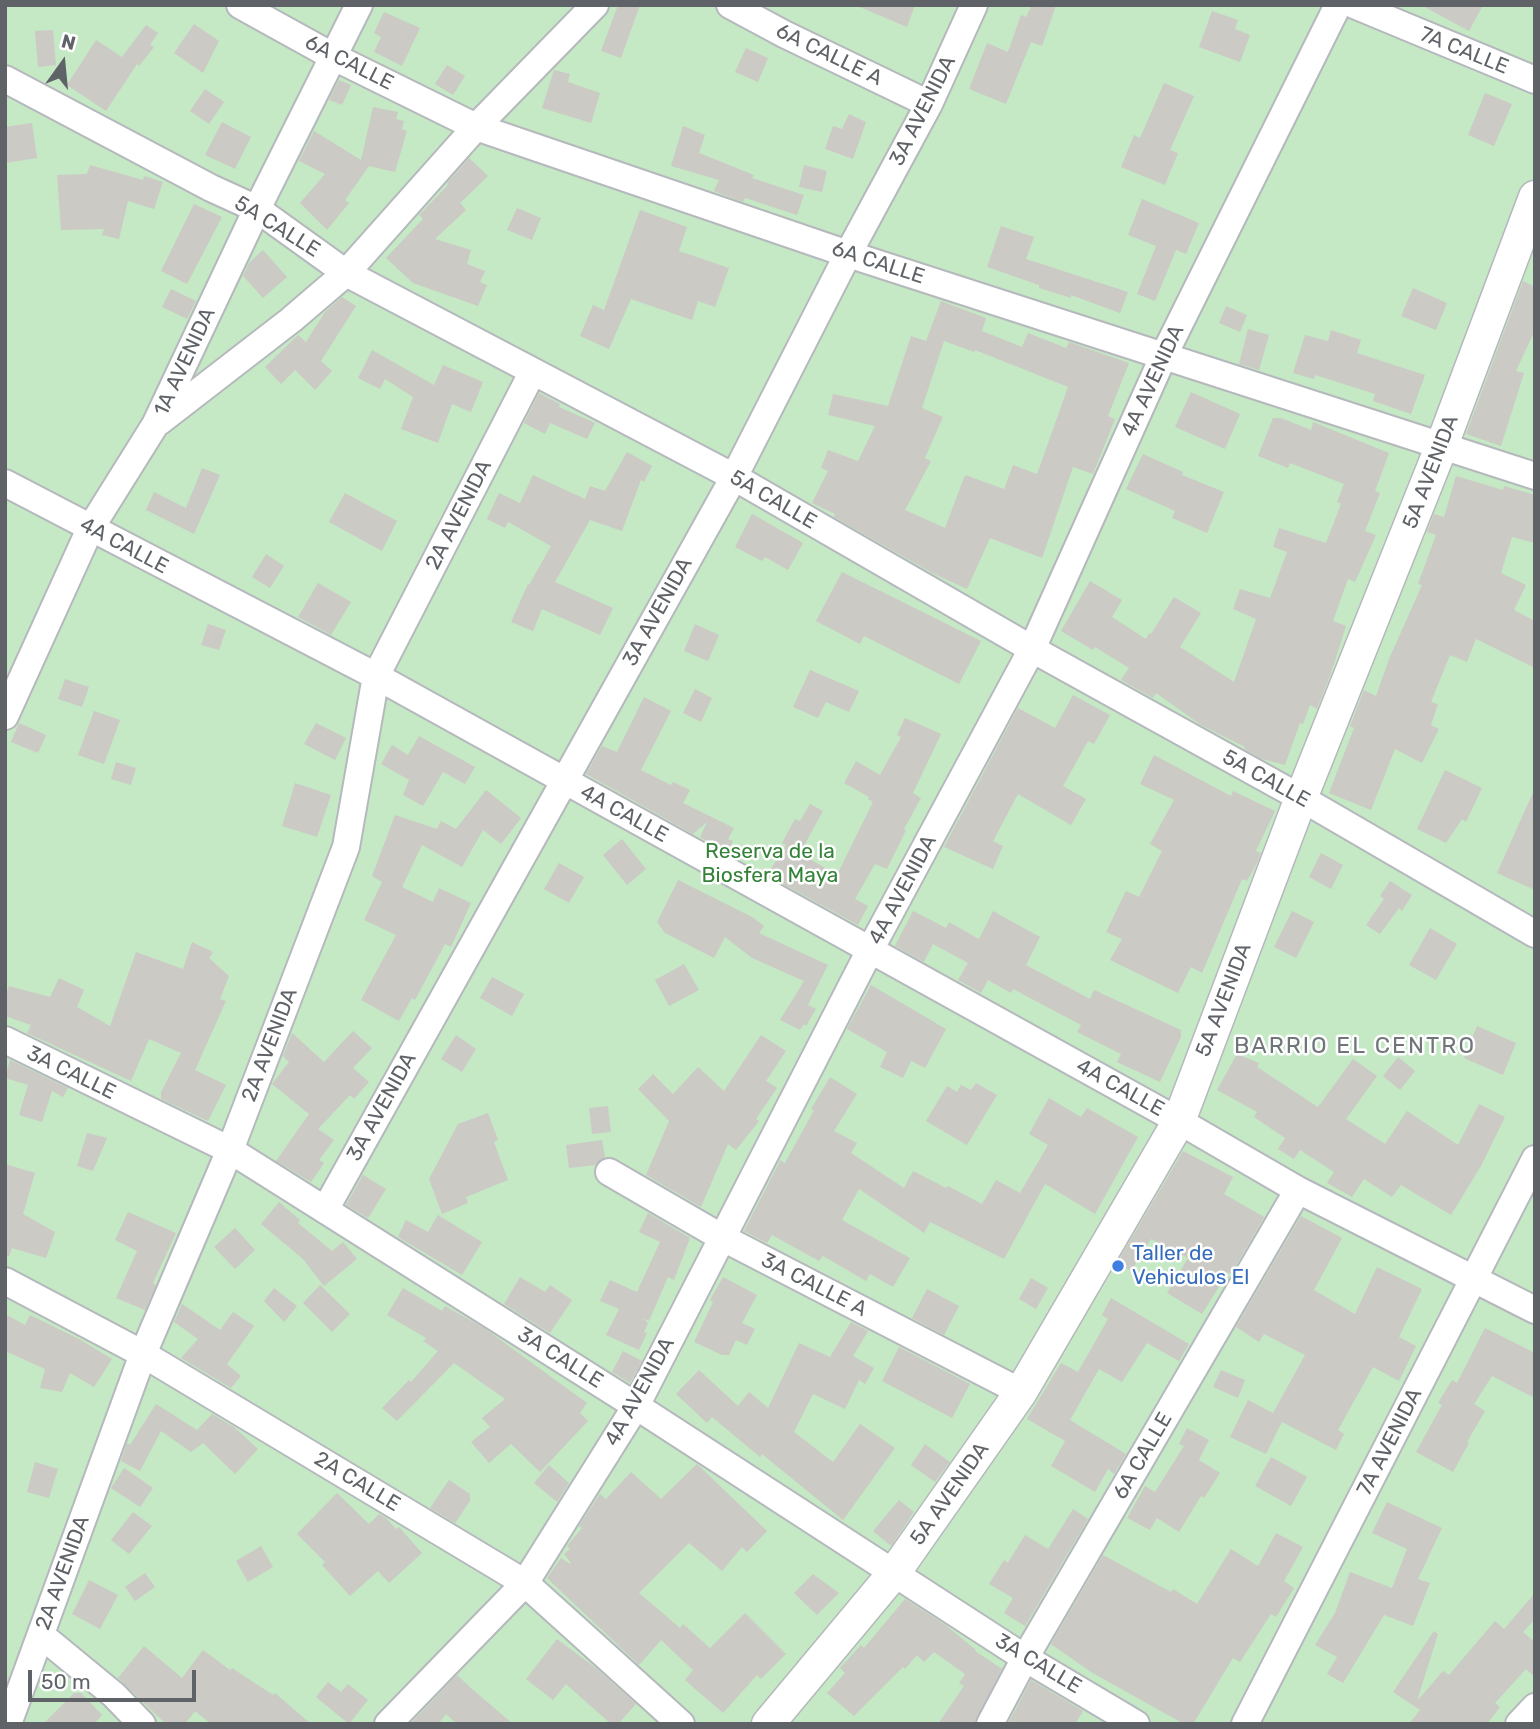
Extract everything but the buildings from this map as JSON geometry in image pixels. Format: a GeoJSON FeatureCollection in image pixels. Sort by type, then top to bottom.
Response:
{"type":"FeatureCollection","features":[{"type":"Feature","properties":{"kind":"street","name":"6A CALLE"},"geometry":{"type":"LineString","coordinates":[[240,5],[334,57],[476,127],[848,254],[1535,476]]}},
{"type":"Feature","properties":{"kind":"street","name":"1A AVENIDA"},"geometry":{"type":"LineString","coordinates":[[5,716],[90,529],[155,425],[257,209],[359,5]]}},
{"type":"Feature","properties":{"kind":"street"},"geometry":{"type":"LineString","coordinates":[[155,425],[291,320],[346,273],[476,127],[595,5]]}},
{"type":"Feature","properties":{"kind":"street","name":"6A CALLE A"},"geometry":{"type":"LineString","coordinates":[[730,5],[929,104]]}},
{"type":"Feature","properties":{"kind":"street","name":"3A AVENIDA"},"geometry":{"type":"LineString","coordinates":[[325,1210],[734,477],[848,254],[929,104],[975,5]]}},
{"type":"Feature","properties":{"kind":"street","name":"4A AVENIDA"},"geometry":{"type":"LineString","coordinates":[[388,1724],[525,1583],[636,1406],[870,950],[1032,649],[1164,355],[1338,5]]}},
{"type":"Feature","properties":{"kind":"street","name":"7A CALLE"},"geometry":{"type":"LineString","coordinates":[[1353,5],[1535,80]]}},
{"type":"Feature","properties":{"kind":"street","name":"5A CALLE"},"geometry":{"type":"LineString","coordinates":[[5,79],[211,188],[257,209],[346,273],[734,477],[1535,934]]}},
{"type":"Feature","properties":{"kind":"street","name":"5A AVENIDA"},"geometry":{"type":"LineString","coordinates":[[768,1724],[894,1573],[1021,1392],[1179,1121],[1300,798],[1442,445],[1535,197]]}},
{"type":"Feature","properties":{"kind":"street","name":"2A AVENIDA"},"geometry":{"type":"LineString","coordinates":[[8,1724],[143,1354],[230,1150],[346,847],[376,676],[532,373]]}},
{"type":"Feature","properties":{"kind":"street","name":"4A CALLE"},"geometry":{"type":"LineString","coordinates":[[5,483],[376,676],[1179,1121],[1298,1190],[1535,1310]]}},
{"type":"Feature","properties":{"kind":"street","name":"3A CALLE"},"geometry":{"type":"LineString","coordinates":[[5,1041],[230,1150],[636,1406],[1025,1658],[1136,1724]]}},
{"type":"Feature","properties":{"kind":"street","name":"7A AVENIDA"},"geometry":{"type":"LineString","coordinates":[[1245,1724],[1535,1159]]}},
{"type":"Feature","properties":{"kind":"street","name":"3A CALLE A"},"geometry":{"type":"LineString","coordinates":[[609,1172],[721,1237],[1021,1392]]}},
{"type":"Feature","properties":{"kind":"street","name":"6A CALLE"},"geometry":{"type":"LineString","coordinates":[[990,1724],[1025,1658],[1298,1190]]}},
{"type":"Feature","properties":{"kind":"street","name":"2A CALLE"},"geometry":{"type":"LineString","coordinates":[[5,1281],[143,1354],[525,1583],[681,1724]]}},
{"type":"Feature","properties":{"kind":"street"},"geometry":{"type":"LineString","coordinates":[[41,1635],[114,1695],[142,1724]]}},
{"type":"Feature","properties":{"kind":"street"},"geometry":{"type":"LineString","coordinates":[[1519,1724],[1535,1707]]}},
{"type":"Feature","properties":{"kind":"green space","name":"Reserva de la Biosfera Maya"},"geometry":{"type":"Polygon","coordinates":[[[5,5],[1535,5],[1535,1724],[5,1724],[5,5]]]}},
{"type":"Feature","properties":{"kind":"place","name":"Taller de Vehiculos El"},"geometry":{"type":"Point","coordinates":[1118,1266]}},
{"type":"Feature","properties":{"kind":"district","name":"BARRIO EL CENTRO"},"geometry":{"type":"Point","coordinates":[1355,1046]}}]}
